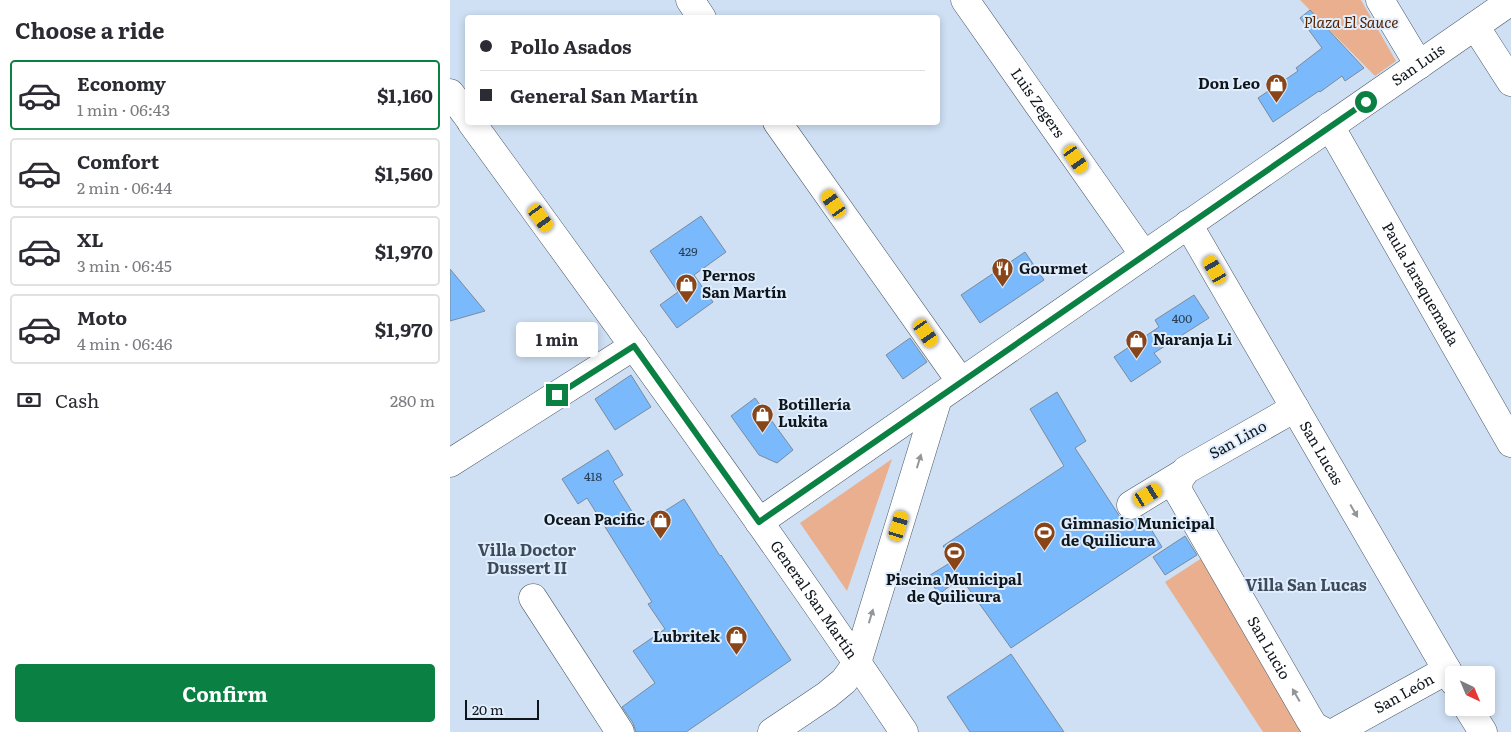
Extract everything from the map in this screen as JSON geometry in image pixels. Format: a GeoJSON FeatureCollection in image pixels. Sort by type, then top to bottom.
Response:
{"type":"FeatureCollection","features":[{"type":"Feature","properties":{"kind":"street"},"geometry":{"type":"LineString","coordinates":[[690,0],[700,15]]}},
{"type":"Feature","properties":{"kind":"street","name":"Luis Zegers"},"geometry":{"type":"LineString","coordinates":[[965,0],[1144,255]]}},
{"type":"Feature","properties":{"kind":"street"},"geometry":{"type":"LineString","coordinates":[[1380,0],[1419,65]]}},
{"type":"Feature","properties":{"kind":"street","name":"San Luis"},"geometry":{"type":"LineString","coordinates":[[759,522],[1511,1]]}},
{"type":"Feature","properties":{"kind":"street"},"geometry":{"type":"LineString","coordinates":[[1475,26],[1511,82]]}},
{"type":"Feature","properties":{"kind":"street"},"geometry":{"type":"LineString","coordinates":[[450,93],[465,113]]}},
{"type":"Feature","properties":{"kind":"street","name":"General San Martín"},"geometry":{"type":"LineString","coordinates":[[473,125],[759,522],[904,732]]}},
{"type":"Feature","properties":{"kind":"street"},"geometry":{"type":"LineString","coordinates":[[779,125],[961,382]]}},
{"type":"Feature","properties":{"kind":"street","name":"Paula Jaraquemada"},"geometry":{"type":"LineString","coordinates":[[1330,126],[1511,443]]}},
{"type":"Feature","properties":{"kind":"street","name":"San Lucas"},"geometry":{"type":"LineString","coordinates":[[1188,224],[1445,667]]}},
{"type":"Feature","properties":{"kind":"street"},"geometry":{"type":"LineString","coordinates":[[450,464],[634,346]]}},
{"type":"Feature","properties":{"kind":"street"},"geometry":{"type":"LineString","coordinates":[[772,732],[828,695],[844,681],[857,663],[938,398]]}},
{"type":"Feature","properties":{"kind":"street","name":"San Lino"},"geometry":{"type":"LineString","coordinates":[[1131,505],[1180,477],[1191,467],[1295,408]]}},
{"type":"Feature","properties":{"kind":"street","name":"San Lucio"},"geometry":{"type":"LineString","coordinates":[[1180,477],[1178,491],[1181,497],[1310,720],[1314,726],[1325,732]]}},
{"type":"Feature","properties":{"kind":"street"},"geometry":{"type":"LineString","coordinates":[[533,598],[620,732]]}},
{"type":"Feature","properties":{"kind":"street","name":"San León"},"geometry":{"type":"LineString","coordinates":[[1335,732],[1445,678]]}},
{"type":"Feature","properties":{"kind":"street"},"geometry":{"type":"LineString","coordinates":[[1473,716],[1483,732]]}},
{"type":"Feature","properties":{"kind":"green space","name":"Plaza El Sauce"},"geometry":{"type":"Polygon","coordinates":[[[1300,0],[1361,0],[1396,61],[1375,76],[1300,0]]]}},
{"type":"Feature","properties":{"kind":"green space"},"geometry":{"type":"Polygon","coordinates":[[[892,459],[847,591],[800,523],[892,459]]]}},
{"type":"Feature","properties":{"kind":"green space"},"geometry":{"type":"Polygon","coordinates":[[[1205,556],[1312,732],[1263,732],[1165,582],[1205,556]]]}},
{"type":"Feature","properties":{"kind":"building"},"geometry":{"type":"Polygon","coordinates":[[[1310,10],[1364,68],[1345,81],[1342,76],[1273,122],[1258,98],[1298,71],[1296,68],[1322,48],[1300,18],[1310,10]]]}},
{"type":"Feature","properties":{"kind":"building"},"geometry":{"type":"Polygon","coordinates":[[[701,216],[726,252],[694,275],[713,302],[677,328],[660,305],[678,292],[650,251],[701,216]]]}},
{"type":"Feature","properties":{"kind":"building"},"geometry":{"type":"Polygon","coordinates":[[[1025,252],[1044,280],[980,323],[961,295],[1025,252]]]}},
{"type":"Feature","properties":{"kind":"building"},"geometry":{"type":"Polygon","coordinates":[[[450,269],[485,311],[450,321],[450,269]]]}},
{"type":"Feature","properties":{"kind":"building"},"geometry":{"type":"Polygon","coordinates":[[[1194,295],[1209,318],[1154,353],[1161,362],[1131,382],[1114,357],[1159,327],[1155,320],[1194,295]]]}},
{"type":"Feature","properties":{"kind":"building"},"geometry":{"type":"Polygon","coordinates":[[[910,338],[927,362],[903,379],[886,355],[910,338]]]}},
{"type":"Feature","properties":{"kind":"building"},"geometry":{"type":"Polygon","coordinates":[[[631,375],[651,407],[615,430],[595,399],[631,375]]]}},
{"type":"Feature","properties":{"kind":"building","name":"Gimnasio Municipal de Quilicura"},"geometry":{"type":"Polygon","coordinates":[[[1057,392],[1086,441],[1075,448],[1124,523],[1143,516],[1162,547],[1011,648],[961,578],[939,594],[927,577],[953,561],[943,546],[1064,466],[1030,409],[1057,392]]]}},
{"type":"Feature","properties":{"kind":"building","name":"Botillería Lukita"},"geometry":{"type":"Polygon","coordinates":[[[755,398],[793,450],[777,463],[759,455],[731,416],[755,398]]]}},
{"type":"Feature","properties":{"kind":"building"},"geometry":{"type":"Polygon","coordinates":[[[608,450],[623,475],[613,481],[641,526],[684,499],[720,556],[791,660],[686,732],[636,732],[633,723],[622,707],[655,683],[633,651],[665,629],[648,604],[652,602],[587,498],[578,504],[562,479],[608,450]]]}},
{"type":"Feature","properties":{"kind":"building"},"geometry":{"type":"Polygon","coordinates":[[[1185,536],[1197,555],[1165,575],[1153,557],[1185,536]]]}},
{"type":"Feature","properties":{"kind":"building"},"geometry":{"type":"Polygon","coordinates":[[[1011,654],[1064,732],[970,732],[947,697],[1011,654]]]}},
{"type":"Feature","properties":{"kind":"place","name":"Don Leo"},"geometry":{"type":"Point","coordinates":[1276,103]}},
{"type":"Feature","properties":{"kind":"place","name":"Gourmet"},"geometry":{"type":"Point","coordinates":[1003,288]}},
{"type":"Feature","properties":{"kind":"place","name":"Pernos San Martín"},"geometry":{"type":"Point","coordinates":[686,304]}},
{"type":"Feature","properties":{"kind":"place","name":"Naranja Li"},"geometry":{"type":"Point","coordinates":[1137,359]}},
{"type":"Feature","properties":{"kind":"place","name":"Botillería Lukita"},"geometry":{"type":"Point","coordinates":[762,433]}},
{"type":"Feature","properties":{"kind":"place","name":"Ocean Pacific"},"geometry":{"type":"Point","coordinates":[661,539]}},
{"type":"Feature","properties":{"kind":"place","name":"Gimnasio Municipal de Quilicura"},"geometry":{"type":"Point","coordinates":[1045,552]}},
{"type":"Feature","properties":{"kind":"place","name":"Piscina Municipal de Quilicura"},"geometry":{"type":"Point","coordinates":[954,571]}},
{"type":"Feature","properties":{"kind":"place","name":"Lubritek"},"geometry":{"type":"Point","coordinates":[736,656]}},
{"type":"Feature","properties":{"kind":"district","name":"Villa Doctor Dussert II"},"geometry":{"type":"Point","coordinates":[527,559]}},
{"type":"Feature","properties":{"kind":"district","name":"Villa San Lucas"},"geometry":{"type":"Point","coordinates":[1306,585]}},
{"type":"Feature","properties":{"kind":"route"},"geometry":{"type":"LineString","coordinates":[[557,395],[634,346],[759,522],[1366,102]]}}]}
